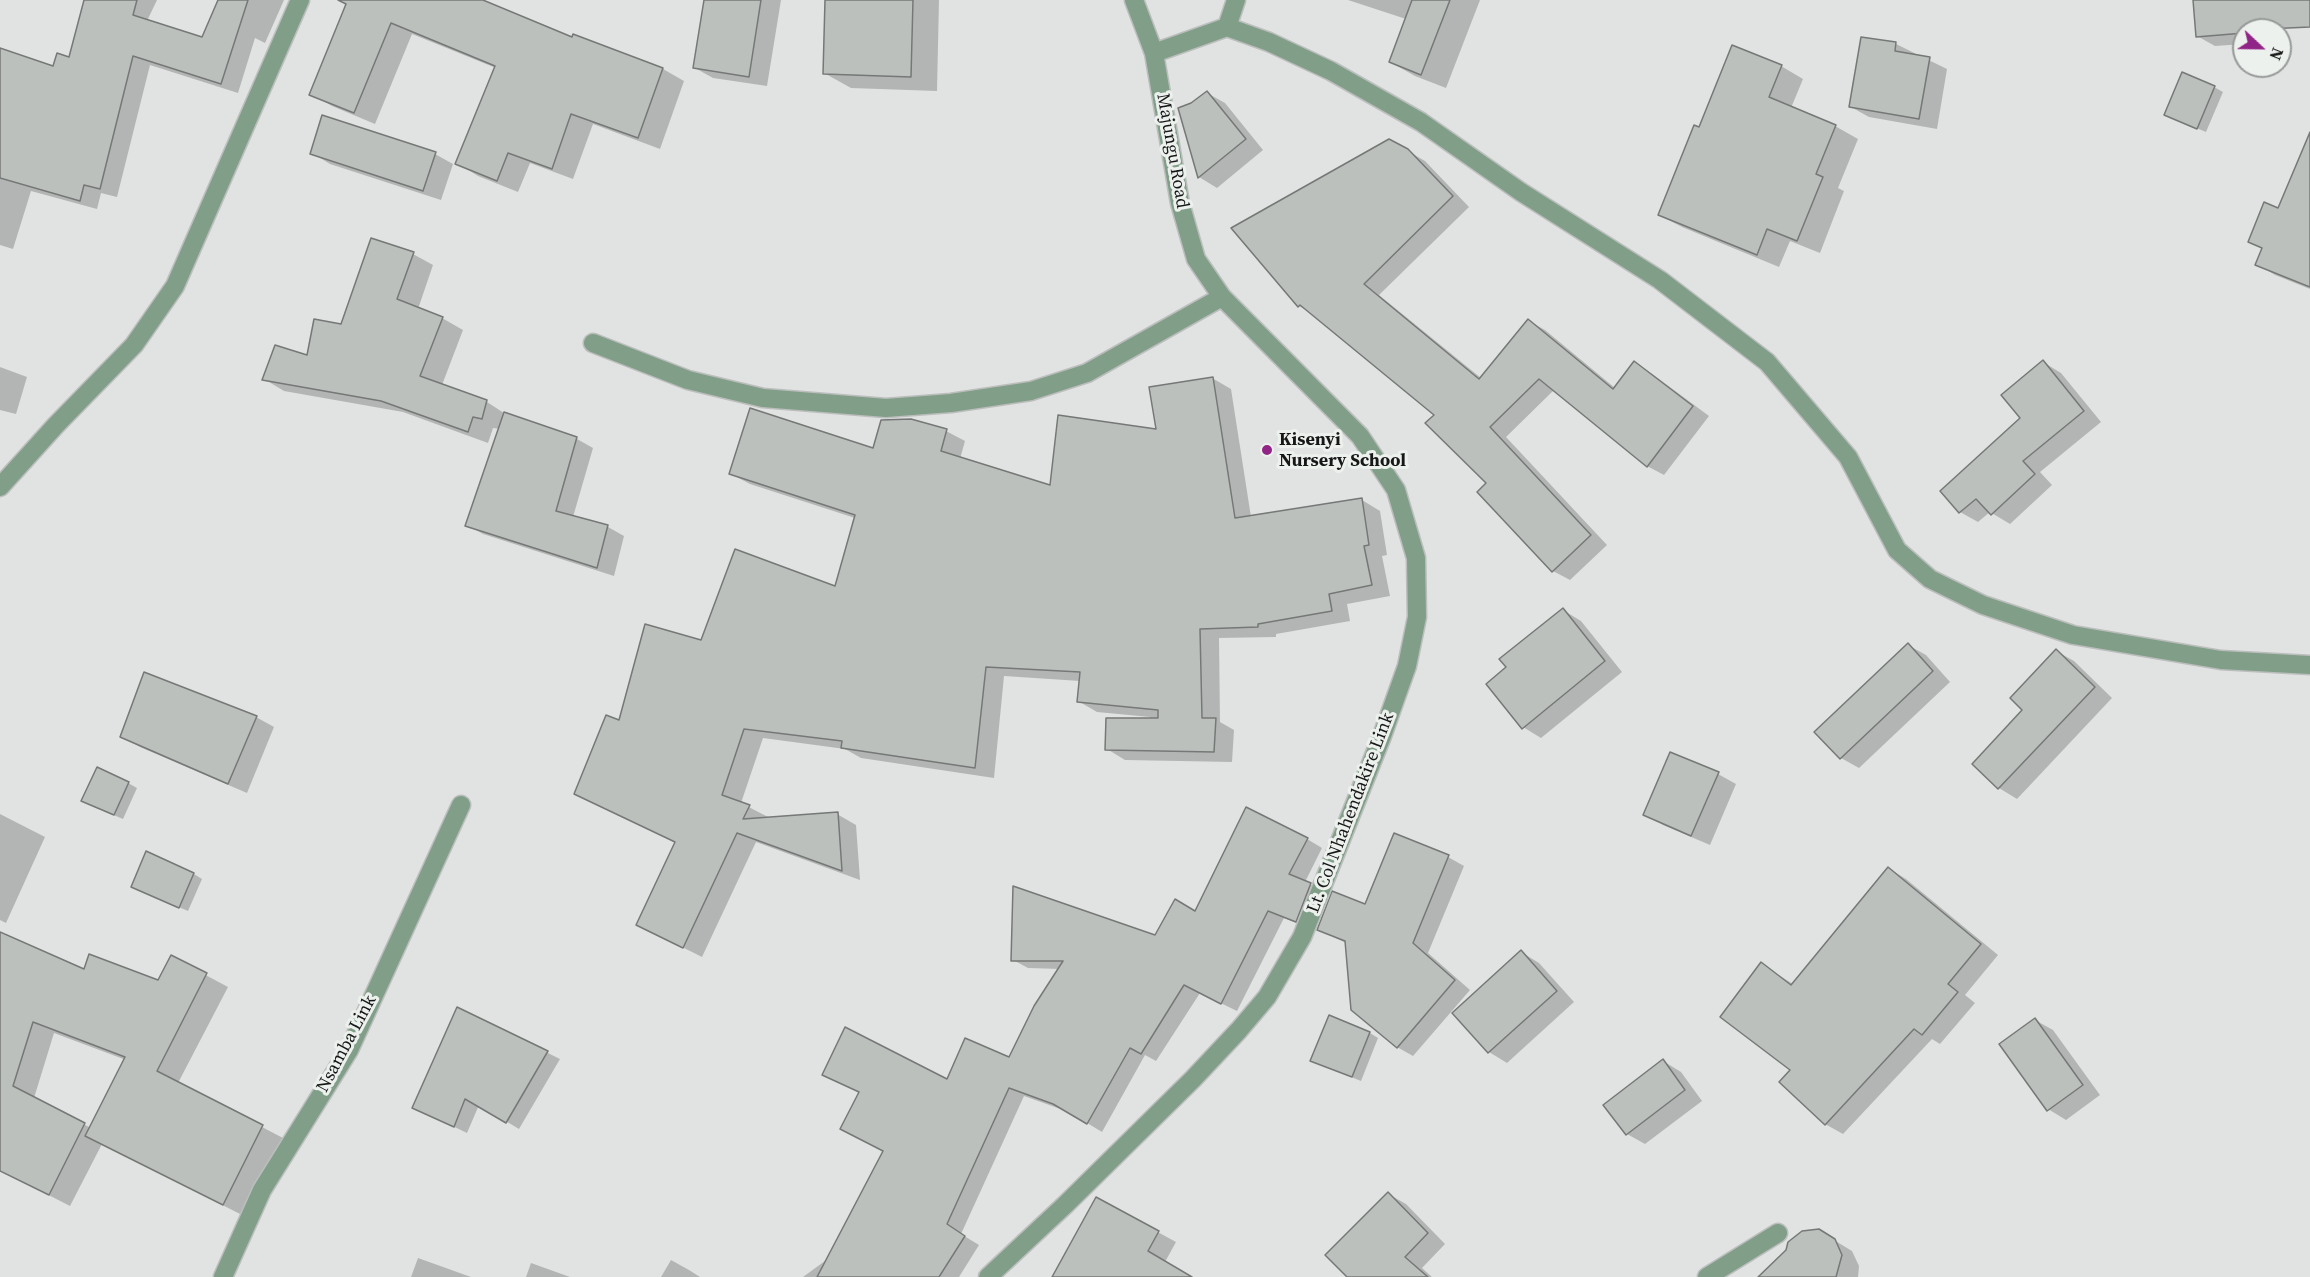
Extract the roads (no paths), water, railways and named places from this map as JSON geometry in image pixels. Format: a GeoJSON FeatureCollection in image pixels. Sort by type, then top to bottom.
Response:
{"type":"FeatureCollection","features":[{"type":"Feature","properties":{"kind":"street"},"geometry":{"type":"LineString","coordinates":[[0,487],[56,425],[134,345],[175,286],[300,0]]}},
{"type":"Feature","properties":{"kind":"street","name":"Majungu Road"},"geometry":{"type":"LineString","coordinates":[[1134,0],[1154,53],[1180,203],[1196,259],[1222,297]]}},
{"type":"Feature","properties":{"kind":"street"},"geometry":{"type":"LineString","coordinates":[[1227,27],[1236,0]]}},
{"type":"Feature","properties":{"kind":"street"},"geometry":{"type":"LineString","coordinates":[[1154,53],[1227,27],[1269,42],[1331,71],[1421,122],[1521,192],[1660,280],[1767,362],[1848,457],[1897,550],[1930,579],[1983,605],[2073,635],[2221,660],[2310,665]]}},
{"type":"Feature","properties":{"kind":"street"},"geometry":{"type":"LineString","coordinates":[[593,343],[688,380],[753,395],[886,408],[951,403],[1030,391],[1087,373],[1222,297]]}},
{"type":"Feature","properties":{"kind":"street","name":"Lt. Col Nhahendakire Link"},"geometry":{"type":"LineString","coordinates":[[988,1277],[1193,1079],[1267,997],[1302,937],[1382,736],[1407,666],[1417,617],[1416,558],[1396,490],[1360,436],[1222,297]]}},
{"type":"Feature","properties":{"kind":"street","name":"Nsamba Link"},"geometry":{"type":"LineString","coordinates":[[223,1277],[262,1190],[349,1050],[461,805]]}},
{"type":"Feature","properties":{"kind":"street"},"geometry":{"type":"LineString","coordinates":[[1707,1277],[1779,1233]]}},
{"type":"Feature","properties":{"kind":"place","name":"Kisenyi Nursery School"},"geometry":{"type":"Point","coordinates":[1267,450]}}]}
